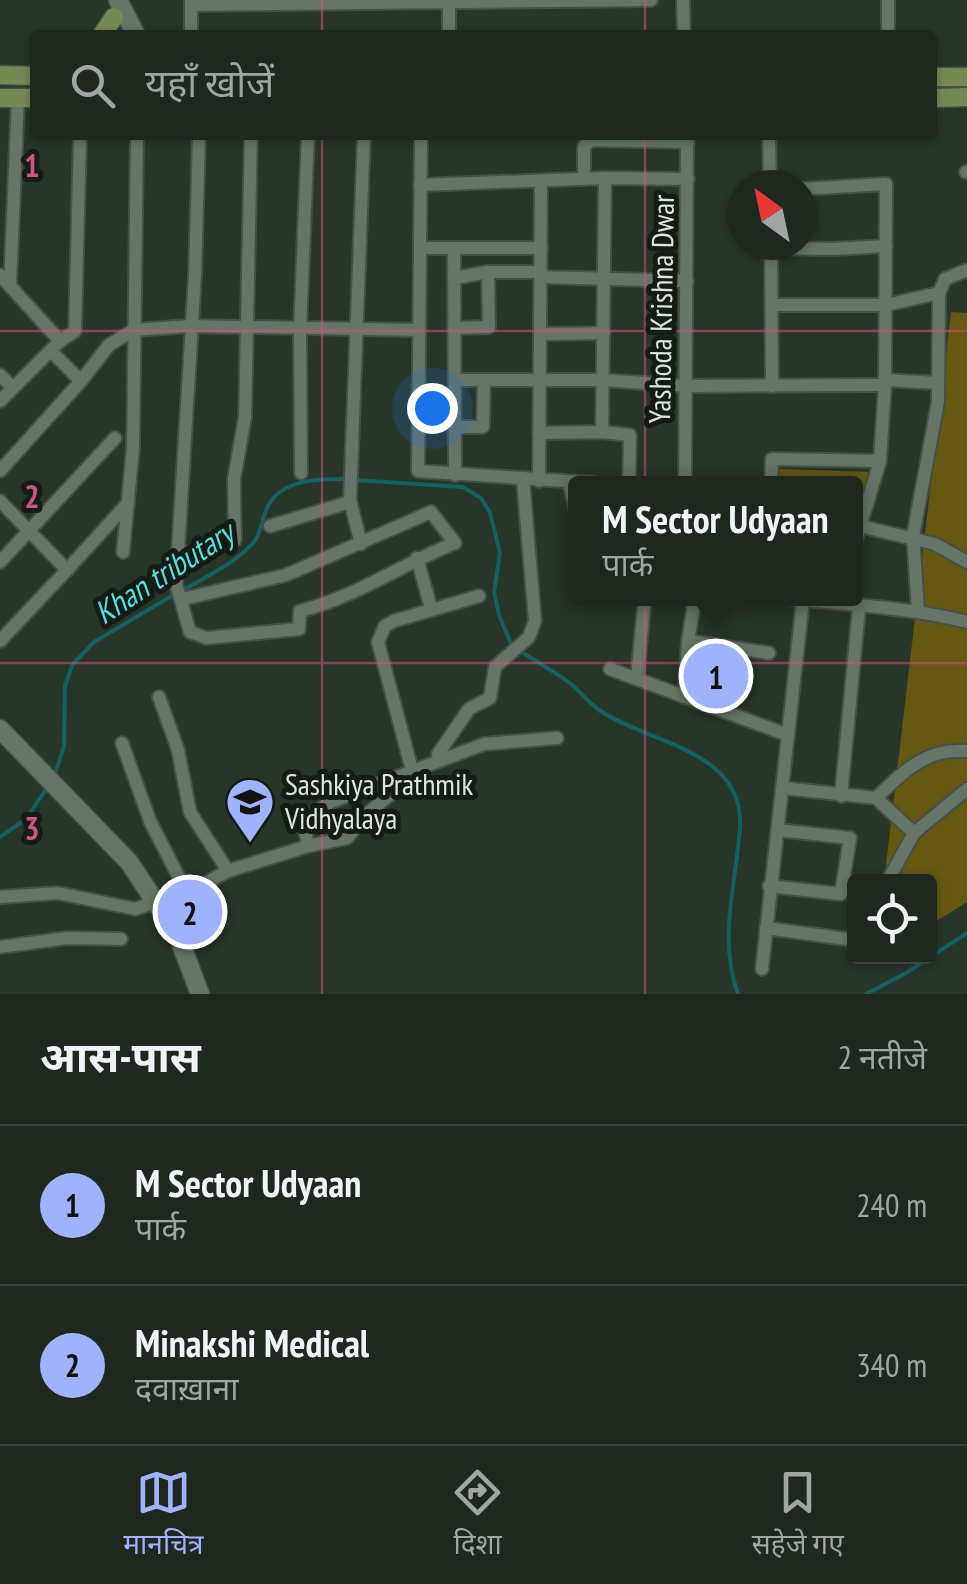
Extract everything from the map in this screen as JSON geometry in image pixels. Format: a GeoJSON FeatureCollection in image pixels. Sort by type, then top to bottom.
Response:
{"type":"FeatureCollection","features":[{"type":"Feature","properties":{"kind":"main road"},"geometry":{"type":"LineString","coordinates":[[104,30],[112,6]]}},
{"type":"Feature","properties":{"kind":"main road"},"geometry":{"type":"LineString","coordinates":[[0,75],[30,76]]}},
{"type":"Feature","properties":{"kind":"main road"},"geometry":{"type":"LineString","coordinates":[[937,77],[967,76]]}},
{"type":"Feature","properties":{"kind":"main road"},"geometry":{"type":"LineString","coordinates":[[937,98],[967,98]]}},
{"type":"Feature","properties":{"kind":"street"},"geometry":{"type":"LineString","coordinates":[[191,30],[192,3],[651,0]]}},
{"type":"Feature","properties":{"kind":"street"},"geometry":{"type":"LineString","coordinates":[[684,0],[684,30]]}},
{"type":"Feature","properties":{"kind":"street"},"geometry":{"type":"LineString","coordinates":[[888,0],[888,30]]}},
{"type":"Feature","properties":{"kind":"street"},"geometry":{"type":"LineString","coordinates":[[449,2],[449,30]]}},
{"type":"Feature","properties":{"kind":"street"},"geometry":{"type":"LineString","coordinates":[[112,6],[119,30]]}},
{"type":"Feature","properties":{"kind":"street"},"geometry":{"type":"LineString","coordinates":[[112,6],[132,30]]}},
{"type":"Feature","properties":{"kind":"street"},"geometry":{"type":"LineString","coordinates":[[10,286],[18,98]]}},
{"type":"Feature","properties":{"kind":"street"},"geometry":{"type":"LineString","coordinates":[[0,401],[75,330],[80,140]]}},
{"type":"Feature","properties":{"kind":"street"},"geometry":{"type":"LineString","coordinates":[[123,552],[133,448],[137,140]]}},
{"type":"Feature","properties":{"kind":"street"},"geometry":{"type":"LineString","coordinates":[[181,594],[286,575],[431,512],[456,543],[417,558],[380,581],[300,610],[299,629],[206,638],[190,632],[181,594],[198,140]]}},
{"type":"Feature","properties":{"kind":"street"},"geometry":{"type":"LineString","coordinates":[[235,540],[234,479],[246,417],[251,140]]}},
{"type":"Feature","properties":{"kind":"street"},"geometry":{"type":"LineString","coordinates":[[301,473],[300,329],[308,140]]}},
{"type":"Feature","properties":{"kind":"street"},"geometry":{"type":"LineString","coordinates":[[362,544],[350,502],[350,487],[364,140]]}},
{"type":"Feature","properties":{"kind":"street"},"geometry":{"type":"LineString","coordinates":[[421,140],[418,471],[568,482]]}},
{"type":"Feature","properties":{"kind":"street"},"geometry":{"type":"LineString","coordinates":[[584,180],[584,147],[590,140]]}},
{"type":"Feature","properties":{"kind":"street","name":"Yashoda Krishna Dwar"},"geometry":{"type":"LineString","coordinates":[[685,476],[688,140]]}},
{"type":"Feature","properties":{"kind":"street"},"geometry":{"type":"LineString","coordinates":[[769,140],[770,170]]}},
{"type":"Feature","properties":{"kind":"street"},"geometry":{"type":"LineString","coordinates":[[420,185],[604,178],[688,180]]}},
{"type":"Feature","properties":{"kind":"street"},"geometry":{"type":"LineString","coordinates":[[602,432],[604,178]]}},
{"type":"Feature","properties":{"kind":"street"},"geometry":{"type":"LineString","coordinates":[[539,480],[541,182]]}},
{"type":"Feature","properties":{"kind":"street"},"geometry":{"type":"LineString","coordinates":[[817,188],[886,184],[885,382],[880,461],[863,516]]}},
{"type":"Feature","properties":{"kind":"street"},"geometry":{"type":"LineString","coordinates":[[817,248],[886,246]]}},
{"type":"Feature","properties":{"kind":"street"},"geometry":{"type":"LineString","coordinates":[[420,248],[541,248]]}},
{"type":"Feature","properties":{"kind":"street"},"geometry":{"type":"LineString","coordinates":[[454,248],[455,475]]}},
{"type":"Feature","properties":{"kind":"street"},"geometry":{"type":"LineString","coordinates":[[771,260],[772,386]]}},
{"type":"Feature","properties":{"kind":"street"},"geometry":{"type":"LineString","coordinates":[[918,610],[914,536],[933,440],[939,293],[946,278],[967,270]]}},
{"type":"Feature","properties":{"kind":"street"},"geometry":{"type":"LineString","coordinates":[[454,278],[488,272],[686,280]]}},
{"type":"Feature","properties":{"kind":"street"},"geometry":{"type":"LineString","coordinates":[[454,328],[489,328],[488,272]]}},
{"type":"Feature","properties":{"kind":"street"},"geometry":{"type":"LineString","coordinates":[[0,275],[81,381]]}},
{"type":"Feature","properties":{"kind":"street"},"geometry":{"type":"LineString","coordinates":[[773,305],[886,305],[939,293]]}},
{"type":"Feature","properties":{"kind":"street"},"geometry":{"type":"LineString","coordinates":[[0,471],[109,345],[134,330],[190,326],[418,330]]}},
{"type":"Feature","properties":{"kind":"street"},"geometry":{"type":"LineString","coordinates":[[540,334],[604,333]]}},
{"type":"Feature","properties":{"kind":"street"},"geometry":{"type":"LineString","coordinates":[[0,375],[12,388]]}},
{"type":"Feature","properties":{"kind":"street"},"geometry":{"type":"LineString","coordinates":[[454,380],[603,380],[686,386],[938,384]]}},
{"type":"Feature","properties":{"kind":"street"},"geometry":{"type":"LineString","coordinates":[[455,427],[483,427],[484,380]]}},
{"type":"Feature","properties":{"kind":"street"},"geometry":{"type":"LineString","coordinates":[[539,433],[602,432],[630,436],[628,476]]}},
{"type":"Feature","properties":{"kind":"street"},"geometry":{"type":"LineString","coordinates":[[0,562],[114,438]]}},
{"type":"Feature","properties":{"kind":"street"},"geometry":{"type":"LineString","coordinates":[[771,476],[772,459],[880,461]]}},
{"type":"Feature","properties":{"kind":"street"},"geometry":{"type":"LineString","coordinates":[[440,759],[438,754],[469,709],[490,698],[495,667],[530,638],[534,621],[524,480]]}},
{"type":"Feature","properties":{"kind":"street"},"geometry":{"type":"LineString","coordinates":[[0,501],[67,570]]}},
{"type":"Feature","properties":{"kind":"street"},"geometry":{"type":"LineString","coordinates":[[270,526],[350,502]]}},
{"type":"Feature","properties":{"kind":"street"},"geometry":{"type":"LineString","coordinates":[[0,642],[128,503]]}},
{"type":"Feature","properties":{"kind":"street"},"geometry":{"type":"LineString","coordinates":[[863,527],[914,536],[967,562]]}},
{"type":"Feature","properties":{"kind":"street"},"geometry":{"type":"LineString","coordinates":[[417,558],[431,608]]}},
{"type":"Feature","properties":{"kind":"street"},"geometry":{"type":"LineString","coordinates":[[167,919],[228,871],[347,838],[367,814],[406,781],[412,770],[378,642],[386,626],[431,608],[480,596]]}},
{"type":"Feature","properties":{"kind":"street"},"geometry":{"type":"LineString","coordinates":[[637,677],[643,606]]}},
{"type":"Feature","properties":{"kind":"street"},"geometry":{"type":"LineString","coordinates":[[684,697],[694,606]]}},
{"type":"Feature","properties":{"kind":"street"},"geometry":{"type":"LineString","coordinates":[[762,968],[803,606]]}},
{"type":"Feature","properties":{"kind":"street"},"geometry":{"type":"LineString","coordinates":[[854,606],[918,610],[967,622]]}},
{"type":"Feature","properties":{"kind":"street"},"geometry":{"type":"LineString","coordinates":[[840,796],[860,608]]}},
{"type":"Feature","properties":{"kind":"street"},"geometry":{"type":"LineString","coordinates":[[688,641],[768,652]]}},
{"type":"Feature","properties":{"kind":"street"},"geometry":{"type":"LineString","coordinates":[[610,669],[788,735]]}},
{"type":"Feature","properties":{"kind":"street"},"geometry":{"type":"LineString","coordinates":[[159,696],[178,750],[190,812],[228,871]]}},
{"type":"Feature","properties":{"kind":"street"},"geometry":{"type":"LineString","coordinates":[[308,846],[302,820],[331,802],[484,744],[557,738]]}},
{"type":"Feature","properties":{"kind":"street"},"geometry":{"type":"LineString","coordinates":[[4,739],[42,770],[129,862],[178,936],[200,994]]}},
{"type":"Feature","properties":{"kind":"street"},"geometry":{"type":"LineString","coordinates":[[122,743],[150,821],[190,899]]}},
{"type":"Feature","properties":{"kind":"street"},"geometry":{"type":"LineString","coordinates":[[876,798],[924,757],[967,751]]}},
{"type":"Feature","properties":{"kind":"street"},"geometry":{"type":"LineString","coordinates":[[782,788],[876,798],[914,833]]}},
{"type":"Feature","properties":{"kind":"street"},"geometry":{"type":"LineString","coordinates":[[891,874],[914,833],[967,790]]}},
{"type":"Feature","properties":{"kind":"street"},"geometry":{"type":"LineString","coordinates":[[769,886],[841,894],[850,838],[778,830]]}},
{"type":"Feature","properties":{"kind":"street"},"geometry":{"type":"LineString","coordinates":[[0,897],[58,892],[135,909],[157,902]]}},
{"type":"Feature","properties":{"kind":"street"},"geometry":{"type":"LineString","coordinates":[[766,928],[847,939]]}},
{"type":"Feature","properties":{"kind":"street"},"geometry":{"type":"LineString","coordinates":[[0,947],[67,938],[121,939]]}},
{"type":"Feature","properties":{"kind":"shaded area"},"geometry":{"type":"Polygon","coordinates":[[[951,312],[967,313],[967,902],[937,921],[937,874],[885,874],[951,312]]]}},
{"type":"Feature","properties":{"kind":"shaded area"},"geometry":{"type":"Polygon","coordinates":[[[778,469],[870,472],[863,494],[863,476],[778,476],[778,469]]]}},
{"type":"Feature","properties":{"kind":"shaded area"},"geometry":{"type":"Polygon","coordinates":[[[702,656],[738,658],[726,698],[699,695],[702,656]]]}},
{"type":"Feature","properties":{"kind":"waterway","name":"Khan tributary"},"geometry":{"type":"LineString","coordinates":[[183,590],[247,550],[257,538],[268,506],[282,490],[302,482],[345,479]]}},
{"type":"Feature","properties":{"kind":"waterway","name":"Khan tributary"},"geometry":{"type":"LineString","coordinates":[[354,480],[463,487],[481,498],[490,513],[500,553],[494,592],[512,646]]}},
{"type":"Feature","properties":{"kind":"waterway","name":"Khan tributary"},"geometry":{"type":"LineString","coordinates":[[54,777],[64,746],[65,686],[72,665],[94,642],[175,594]]}},
{"type":"Feature","properties":{"kind":"waterway","name":"Khan tributary"},"geometry":{"type":"LineString","coordinates":[[520,651],[571,684],[599,710],[690,752],[727,781],[737,802],[740,828],[729,932],[729,953],[738,994]]}},
{"type":"Feature","properties":{"kind":"waterway","name":"Khan tributary"},"geometry":{"type":"LineString","coordinates":[[0,837],[26,819],[49,785]]}},
{"type":"Feature","properties":{"kind":"waterway","name":"Khan tributary"},"geometry":{"type":"LineString","coordinates":[[866,994],[967,933]]}},
{"type":"Feature","properties":{"kind":"place","name":"M Sector Udyaan"},"geometry":{"type":"Point","coordinates":[716,676]}},
{"type":"Feature","properties":{"kind":"place","name":"Sashkiya Prathmik Vidhyalaya"},"geometry":{"type":"Point","coordinates":[250,844]}},
{"type":"Feature","properties":{"kind":"place","name":"Minakshi Medical"},"geometry":{"type":"Point","coordinates":[190,912]}}]}
